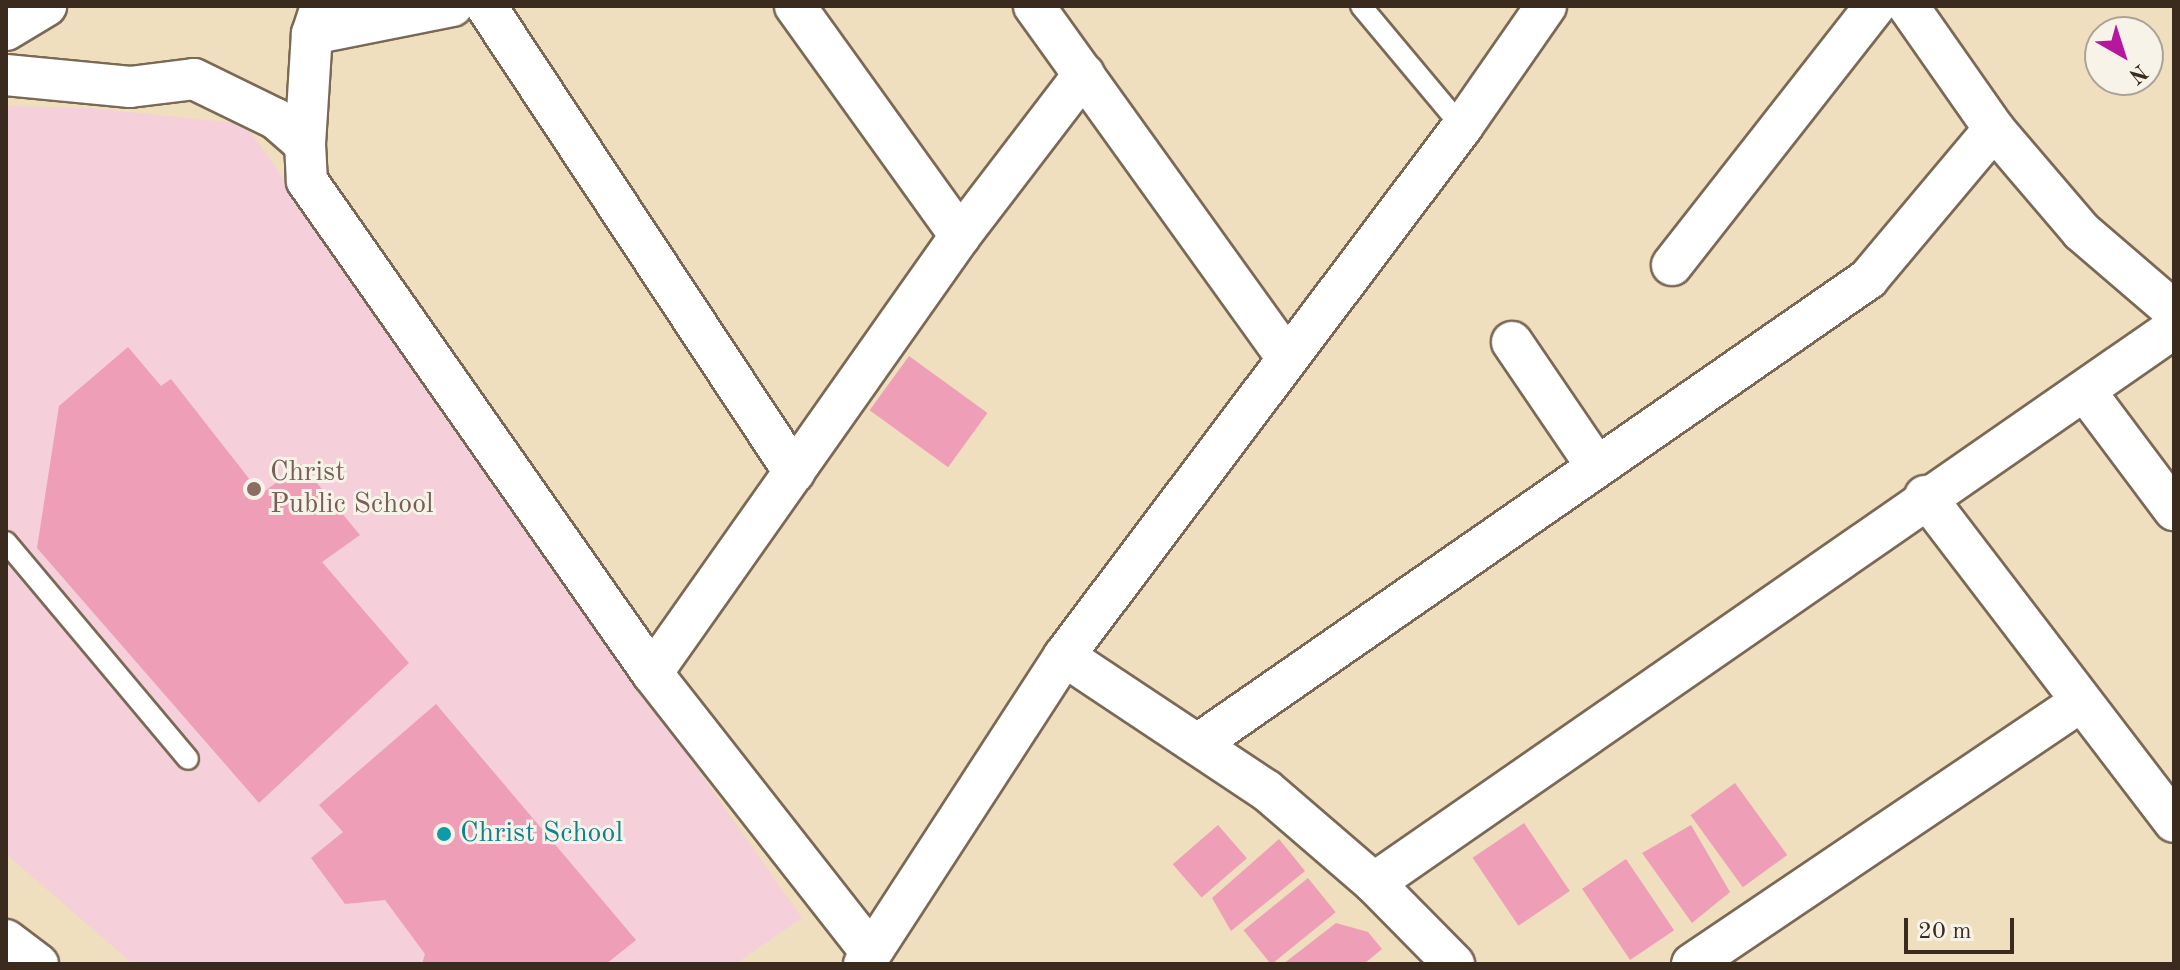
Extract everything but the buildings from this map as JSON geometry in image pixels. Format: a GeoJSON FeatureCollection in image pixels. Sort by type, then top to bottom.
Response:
{"type":"FeatureCollection","features":[{"type":"Feature","properties":{"kind":"street"},"geometry":{"type":"LineString","coordinates":[[6,30],[46,6]]}},
{"type":"Feature","properties":{"kind":"street"},"geometry":{"type":"LineString","coordinates":[[452,6],[317,20],[305,144],[307,181],[652,673],[868,958],[1064,656],[1150,547],[1285,355],[1462,127],[1546,6]]}},
{"type":"Feature","properties":{"kind":"street"},"geometry":{"type":"LineString","coordinates":[[460,6],[473,6]]}},
{"type":"Feature","properties":{"kind":"street"},"geometry":{"type":"LineString","coordinates":[[486,6],[794,472]]}},
{"type":"Feature","properties":{"kind":"street"},"geometry":{"type":"LineString","coordinates":[[795,6],[960,236]]}},
{"type":"Feature","properties":{"kind":"street"},"geometry":{"type":"LineString","coordinates":[[1034,6],[1285,355]]}},
{"type":"Feature","properties":{"kind":"street"},"geometry":{"type":"LineString","coordinates":[[1672,265],[1875,6]]}},
{"type":"Feature","properties":{"kind":"street"},"geometry":{"type":"LineString","coordinates":[[1908,6],[1994,129],[2081,231],[2174,311]]}},
{"type":"Feature","properties":{"kind":"street"},"geometry":{"type":"LineString","coordinates":[[652,673],[960,236],[1084,74]]}},
{"type":"Feature","properties":{"kind":"street"},"geometry":{"type":"LineString","coordinates":[[6,75],[130,87],[194,79],[276,119],[305,144]]}},
{"type":"Feature","properties":{"kind":"street"},"geometry":{"type":"LineString","coordinates":[[1198,744],[1595,464],[1868,279],[1994,129]]}},
{"type":"Feature","properties":{"kind":"street"},"geometry":{"type":"LineString","coordinates":[[1374,883],[1925,496],[2085,391],[2174,328]]}},
{"type":"Feature","properties":{"kind":"street"},"geometry":{"type":"LineString","coordinates":[[1512,342],[1595,464]]}},
{"type":"Feature","properties":{"kind":"street"},"geometry":{"type":"LineString","coordinates":[[2085,391],[2174,510]]}},
{"type":"Feature","properties":{"kind":"street"},"geometry":{"type":"LineString","coordinates":[[1925,496],[2174,822]]}},
{"type":"Feature","properties":{"kind":"street"},"geometry":{"type":"LineString","coordinates":[[1064,656],[1266,790],[1374,883],[1454,964]]}},
{"type":"Feature","properties":{"kind":"street"},"geometry":{"type":"LineString","coordinates":[[1692,964],[2081,702]]}},
{"type":"Feature","properties":{"kind":"street"},"geometry":{"type":"LineString","coordinates":[[6,940],[38,964]]}},
{"type":"Feature","properties":{"kind":"lane"},"geometry":{"type":"LineString","coordinates":[[1361,6],[1462,127]]}},
{"type":"Feature","properties":{"kind":"lane"},"geometry":{"type":"LineString","coordinates":[[6,542],[188,759]]}},
{"type":"Feature","properties":{"kind":"shaded area","name":"Christ Public School"},"geometry":{"type":"Polygon","coordinates":[[[6,106],[91,108],[245,124],[802,918],[735,964],[133,964],[6,854],[6,106]]]}},
{"type":"Feature","properties":{"kind":"place","name":"Christ Public School"},"geometry":{"type":"Point","coordinates":[254,489]}},
{"type":"Feature","properties":{"kind":"place","name":"Christ School"},"geometry":{"type":"Point","coordinates":[444,834]}}]}
